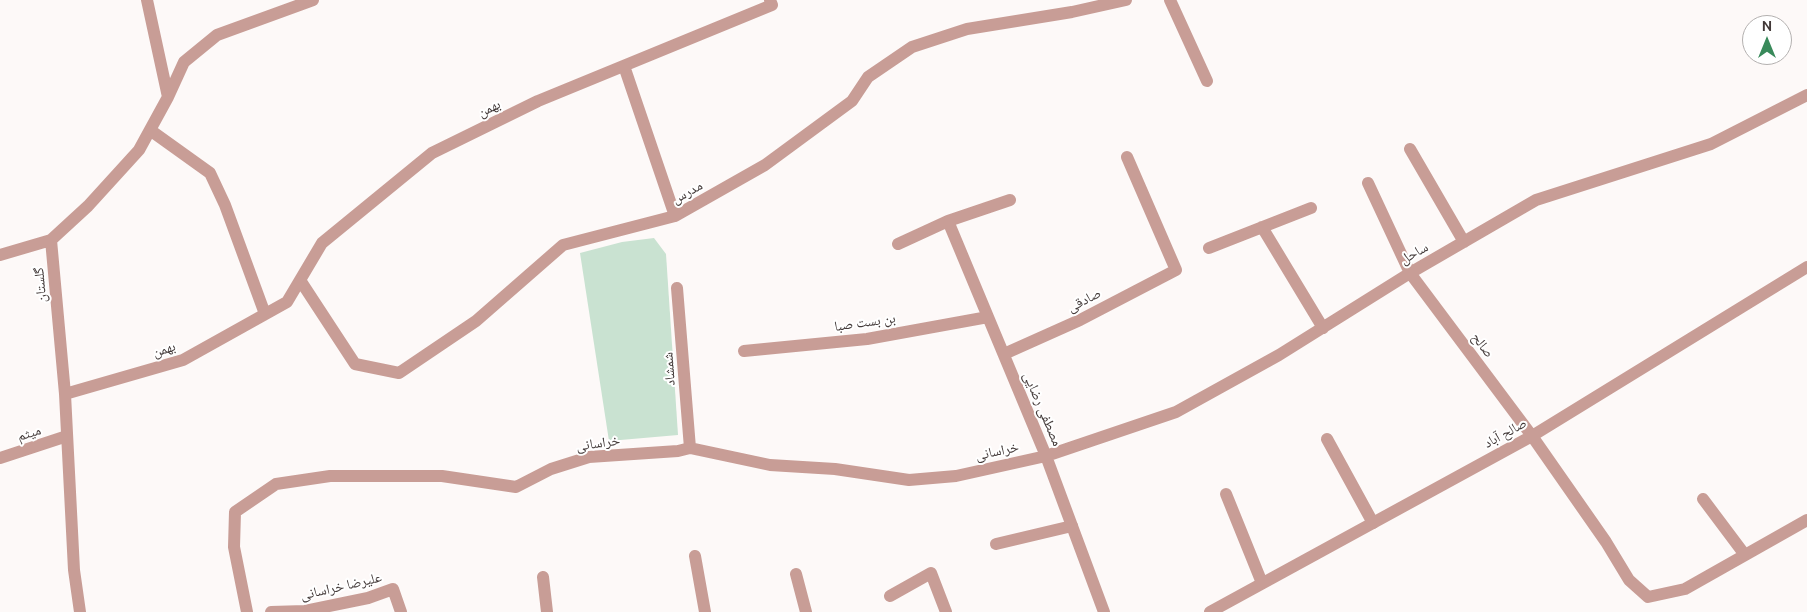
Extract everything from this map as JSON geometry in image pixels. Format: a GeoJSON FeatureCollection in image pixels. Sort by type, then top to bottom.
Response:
{"type":"FeatureCollection","features":[{"type":"Feature","properties":{"kind":"street"},"geometry":{"type":"LineString","coordinates":[[147,0],[168,97]]}},
{"type":"Feature","properties":{"kind":"street"},"geometry":{"type":"LineString","coordinates":[[0,255],[51,240],[88,206],[139,150],[168,97],[184,62],[218,35],[313,0]]}},
{"type":"Feature","properties":{"kind":"street","name":"بهمن"},"geometry":{"type":"LineString","coordinates":[[65,394],[183,360],[287,302],[322,243],[432,153],[538,101],[772,5],[770,0]]}},
{"type":"Feature","properties":{"kind":"street","name":"مدرس"},"geometry":{"type":"LineString","coordinates":[[300,280],[355,364],[399,373],[476,321],[563,245],[675,216],[766,165],[852,101],[868,77],[912,47],[967,29],[1072,12],[1126,0]]}},
{"type":"Feature","properties":{"kind":"street"},"geometry":{"type":"LineString","coordinates":[[1170,0],[1207,82]]}},
{"type":"Feature","properties":{"kind":"street"},"geometry":{"type":"LineString","coordinates":[[624,66],[675,216]]}},
{"type":"Feature","properties":{"kind":"street","name":"ساحل"},"geometry":{"type":"LineString","coordinates":[[1046,456],[1176,412],[1279,355],[1410,273],[1536,200],[1711,144],[1807,95]]}},
{"type":"Feature","properties":{"kind":"street"},"geometry":{"type":"LineString","coordinates":[[150,130],[210,173],[225,205],[265,314]]}},
{"type":"Feature","properties":{"kind":"street"},"geometry":{"type":"LineString","coordinates":[[1410,149],[1464,242]]}},
{"type":"Feature","properties":{"kind":"street","name":"صادقی"},"geometry":{"type":"LineString","coordinates":[[1004,354],[1080,320],[1176,270],[1127,157]]}},
{"type":"Feature","properties":{"kind":"street","name":"صالح"},"geometry":{"type":"LineString","coordinates":[[1368,183],[1410,273],[1532,436],[1606,542],[1629,580],[1648,597],[1685,589],[1745,555]]}},
{"type":"Feature","properties":{"kind":"street"},"geometry":{"type":"LineString","coordinates":[[898,244],[948,221],[1010,200]]}},
{"type":"Feature","properties":{"kind":"street"},"geometry":{"type":"LineString","coordinates":[[1209,248],[1311,208]]}},
{"type":"Feature","properties":{"kind":"street","name":"مصطفی رضایی"},"geometry":{"type":"LineString","coordinates":[[948,221],[1046,456],[1104,612]]}},
{"type":"Feature","properties":{"kind":"street"},"geometry":{"type":"LineString","coordinates":[[1262,227],[1323,328]]}},
{"type":"Feature","properties":{"kind":"street","name":"گلستان"},"geometry":{"type":"LineString","coordinates":[[51,240],[65,394],[74,570],[80,612]]}},
{"type":"Feature","properties":{"kind":"street","name":"صالح آباد"},"geometry":{"type":"LineString","coordinates":[[1210,612],[1532,436],[1807,267]]}},
{"type":"Feature","properties":{"kind":"street","name":"شمشاد"},"geometry":{"type":"LineString","coordinates":[[677,288],[690,448]]}},
{"type":"Feature","properties":{"kind":"street","name":"بن بست صبا"},"geometry":{"type":"LineString","coordinates":[[744,351],[868,339],[988,317]]}},
{"type":"Feature","properties":{"kind":"street","name":"میثم"},"geometry":{"type":"LineString","coordinates":[[0,458],[67,436]]}},
{"type":"Feature","properties":{"kind":"street"},"geometry":{"type":"LineString","coordinates":[[1327,439],[1373,523]]}},
{"type":"Feature","properties":{"kind":"street","name":"خراسانی"},"geometry":{"type":"LineString","coordinates":[[247,612],[234,547],[235,512],[276,484],[330,476],[442,476],[516,487],[551,469],[589,457],[690,448],[770,465],[836,469],[909,480],[956,476],[1046,456]]}},
{"type":"Feature","properties":{"kind":"street"},"geometry":{"type":"LineString","coordinates":[[1226,494],[1262,583]]}},
{"type":"Feature","properties":{"kind":"street"},"geometry":{"type":"LineString","coordinates":[[1703,499],[1745,555],[1807,520]]}},
{"type":"Feature","properties":{"kind":"street"},"geometry":{"type":"LineString","coordinates":[[996,544],[1072,526]]}},
{"type":"Feature","properties":{"kind":"street"},"geometry":{"type":"LineString","coordinates":[[696,556],[705,612]]}},
{"type":"Feature","properties":{"kind":"street"},"geometry":{"type":"LineString","coordinates":[[890,596],[931,573],[946,612]]}},
{"type":"Feature","properties":{"kind":"street"},"geometry":{"type":"LineString","coordinates":[[796,574],[806,612]]}},
{"type":"Feature","properties":{"kind":"street"},"geometry":{"type":"LineString","coordinates":[[543,577],[547,612]]}},
{"type":"Feature","properties":{"kind":"street","name":"علیرضا خراسانی"},"geometry":{"type":"LineString","coordinates":[[271,612],[305,611],[368,598],[393,589],[401,612]]}},
{"type":"Feature","properties":{"kind":"green space"},"geometry":{"type":"Polygon","coordinates":[[[654,238],[666,254],[678,435],[609,441],[580,253],[622,242],[654,238]]]}}]}
